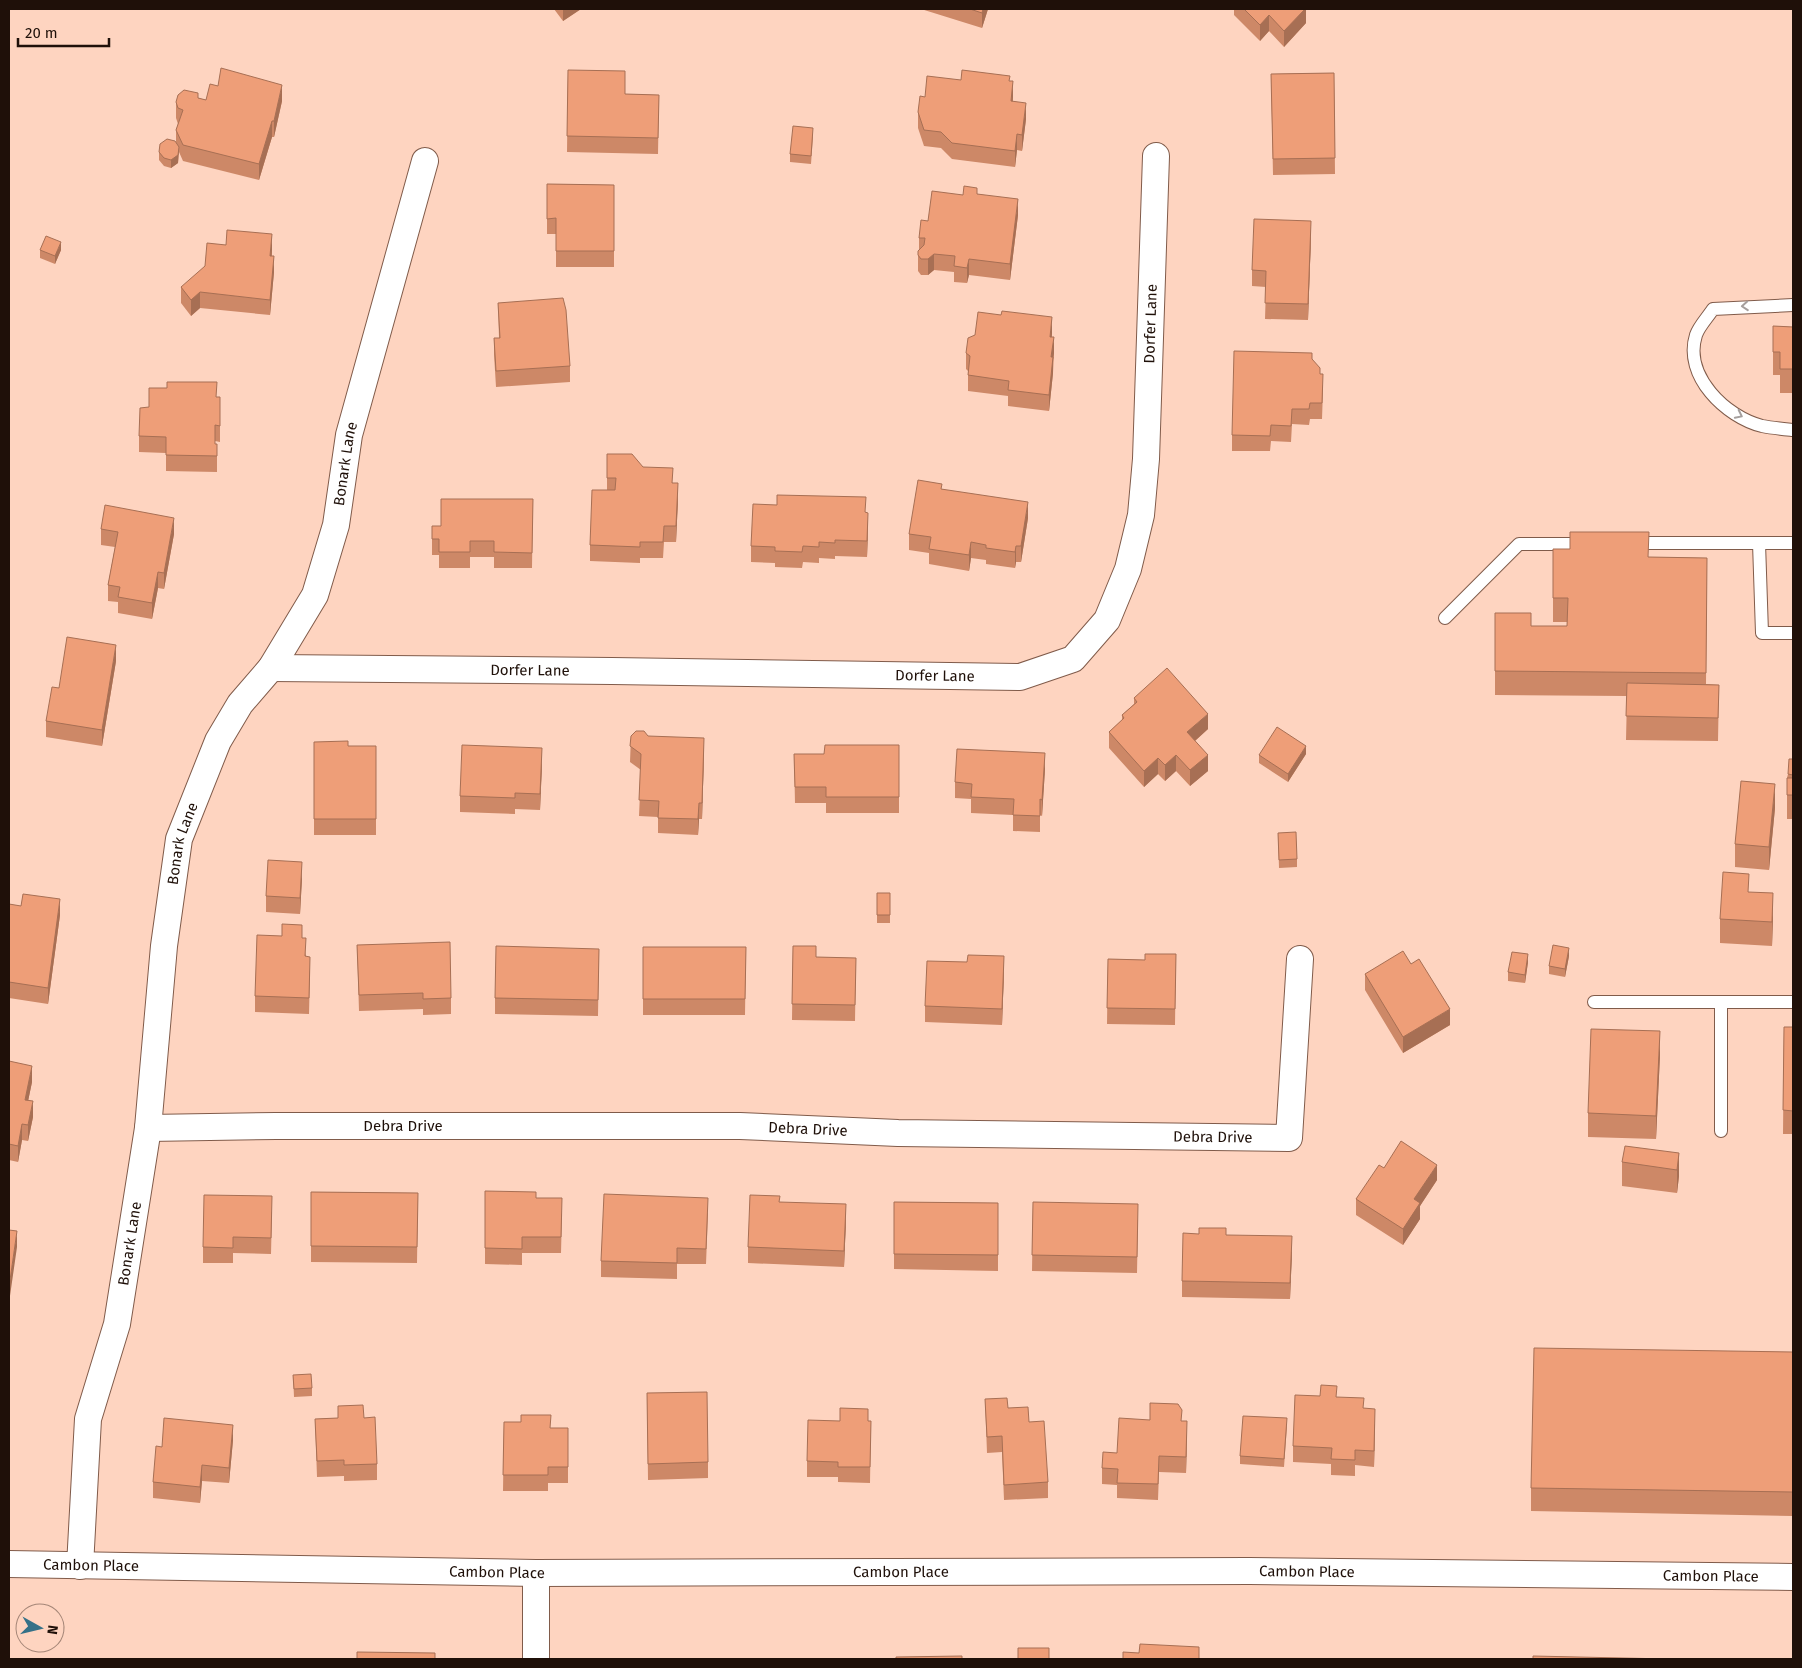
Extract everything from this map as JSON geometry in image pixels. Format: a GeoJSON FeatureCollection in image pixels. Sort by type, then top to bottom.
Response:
{"type":"FeatureCollection","features":[{"type":"Feature","properties":{"kind":"street","name":"Dorfer Lane"},"geometry":{"type":"LineString","coordinates":[[271,668],[603,670],[1020,677],[1073,659],[1107,620],[1128,569],[1141,515],[1146,459],[1156,156]]}},
{"type":"Feature","properties":{"kind":"street","name":"Bonark Lane"},"geometry":{"type":"LineString","coordinates":[[80,1566],[88,1419],[117,1324],[148,1128],[164,946],[179,839],[218,740],[240,704],[271,668],[315,595],[336,525],[349,435],[425,161]]}},
{"type":"Feature","properties":{"kind":"street","name":"Debra Drive"},"geometry":{"type":"LineString","coordinates":[[148,1128],[276,1126],[740,1126],[898,1133],[1289,1138],[1300,959]]}},
{"type":"Feature","properties":{"kind":"street","name":"Cambon Place"},"geometry":{"type":"LineString","coordinates":[[9,1564],[536,1573],[1249,1571],[1793,1577]]}},
{"type":"Feature","properties":{"kind":"street"},"geometry":{"type":"LineString","coordinates":[[536,1573],[536,1659]]}},
{"type":"Feature","properties":{"kind":"lane"},"geometry":{"type":"LineString","coordinates":[[1793,305],[1713,309],[1696,334],[1693,358],[1704,385],[1732,412],[1761,426],[1793,430]]}},
{"type":"Feature","properties":{"kind":"lane"},"geometry":{"type":"LineString","coordinates":[[1445,618],[1519,544],[1598,543]]}},
{"type":"Feature","properties":{"kind":"lane"},"geometry":{"type":"LineString","coordinates":[[1617,543],[1793,543]]}},
{"type":"Feature","properties":{"kind":"lane"},"geometry":{"type":"LineString","coordinates":[[1759,543],[1762,633],[1793,633]]}},
{"type":"Feature","properties":{"kind":"lane"},"geometry":{"type":"LineString","coordinates":[[1594,1002],[1793,1002]]}},
{"type":"Feature","properties":{"kind":"lane"},"geometry":{"type":"LineString","coordinates":[[1720,1131],[1721,1002]]}},
{"type":"Feature","properties":{"kind":"building"},"geometry":{"type":"Polygon","coordinates":[[[970,9],[983,9],[982,13],[970,9]]]}},
{"type":"Feature","properties":{"kind":"building"},"geometry":{"type":"Polygon","coordinates":[[[1244,9],[1305,9],[1284,31],[1269,15],[1260,25],[1244,9]]]}},
{"type":"Feature","properties":{"kind":"building"},"geometry":{"type":"Polygon","coordinates":[[[221,68],[282,85],[274,121],[272,121],[259,164],[183,145],[176,130],[183,110],[178,108],[176,102],[178,95],[184,90],[198,93],[198,98],[206,100],[210,84],[218,86],[221,68]]]}},
{"type":"Feature","properties":{"kind":"building"},"geometry":{"type":"Polygon","coordinates":[[[568,70],[625,71],[625,94],[659,95],[658,138],[567,136],[568,70]]]}},
{"type":"Feature","properties":{"kind":"building"},"geometry":{"type":"Polygon","coordinates":[[[962,70],[1010,76],[1009,81],[1013,81],[1011,101],[1026,103],[1022,135],[1017,134],[1015,151],[952,143],[941,132],[924,130],[918,112],[920,96],[925,97],[927,76],[961,80],[962,70]]]}},
{"type":"Feature","properties":{"kind":"building"},"geometry":{"type":"Polygon","coordinates":[[[1334,73],[1335,158],[1273,159],[1271,74],[1334,73]]]}},
{"type":"Feature","properties":{"kind":"building"},"geometry":{"type":"Polygon","coordinates":[[[793,126],[813,128],[811,156],[790,154],[793,126]]]}},
{"type":"Feature","properties":{"kind":"building"},"geometry":{"type":"Polygon","coordinates":[[[167,139],[175,141],[179,147],[178,155],[171,160],[164,158],[159,152],[160,144],[167,139]]]}},
{"type":"Feature","properties":{"kind":"building"},"geometry":{"type":"Polygon","coordinates":[[[547,184],[614,185],[614,251],[556,251],[556,218],[547,219],[547,184]]]}},
{"type":"Feature","properties":{"kind":"building"},"geometry":{"type":"Polygon","coordinates":[[[964,186],[977,188],[977,194],[1018,199],[1010,264],[969,259],[967,268],[954,266],[955,256],[934,254],[928,259],[921,259],[918,255],[918,251],[924,245],[925,238],[919,238],[921,220],[928,221],[932,191],[963,195],[964,186]]]}},
{"type":"Feature","properties":{"kind":"building"},"geometry":{"type":"Polygon","coordinates":[[[1254,219],[1311,221],[1308,304],[1265,303],[1266,271],[1252,270],[1254,219]]]}},
{"type":"Feature","properties":{"kind":"building"},"geometry":{"type":"Polygon","coordinates":[[[227,230],[272,234],[270,256],[274,256],[270,300],[200,292],[191,300],[181,287],[205,266],[207,243],[226,245],[227,230]]]}},
{"type":"Feature","properties":{"kind":"building"},"geometry":{"type":"Polygon","coordinates":[[[46,236],[61,242],[55,256],[40,250],[46,236]]]}},
{"type":"Feature","properties":{"kind":"building"},"geometry":{"type":"Polygon","coordinates":[[[563,298],[566,310],[570,366],[496,371],[494,338],[500,338],[498,303],[563,298]]]}},
{"type":"Feature","properties":{"kind":"building"},"geometry":{"type":"Polygon","coordinates":[[[1002,311],[1052,317],[1050,337],[1054,337],[1049,395],[1008,390],[1009,381],[968,375],[970,356],[966,353],[968,338],[975,335],[978,312],[1001,315],[1002,311]]]}},
{"type":"Feature","properties":{"kind":"building"},"geometry":{"type":"Polygon","coordinates":[[[1773,326],[1793,327],[1793,369],[1780,369],[1780,352],[1773,352],[1773,326]]]}},
{"type":"Feature","properties":{"kind":"building"},"geometry":{"type":"Polygon","coordinates":[[[1234,351],[1312,353],[1312,359],[1320,368],[1320,374],[1323,374],[1322,403],[1310,403],[1309,409],[1292,409],[1291,426],[1271,425],[1270,436],[1232,435],[1234,351]]]}},
{"type":"Feature","properties":{"kind":"building"},"geometry":{"type":"Polygon","coordinates":[[[167,382],[217,382],[216,397],[220,397],[220,426],[215,425],[217,456],[166,455],[166,437],[139,436],[140,408],[149,407],[149,388],[167,388],[167,382]]]}},
{"type":"Feature","properties":{"kind":"building"},"geometry":{"type":"Polygon","coordinates":[[[607,454],[632,454],[643,467],[673,468],[672,483],[678,483],[676,526],[664,526],[663,542],[640,542],[640,547],[590,545],[592,490],[615,490],[616,478],[607,478],[607,454]]]}},
{"type":"Feature","properties":{"kind":"building"},"geometry":{"type":"Polygon","coordinates":[[[918,480],[942,484],[941,489],[1028,502],[1021,546],[1016,546],[1015,552],[986,548],[986,545],[971,542],[969,555],[929,549],[931,537],[909,534],[918,480]]]}},
{"type":"Feature","properties":{"kind":"building"},"geometry":{"type":"Polygon","coordinates":[[[777,495],[866,497],[865,512],[868,513],[867,541],[835,540],[835,543],[819,542],[819,547],[803,546],[802,552],[775,551],[775,547],[751,546],[753,504],[777,505],[777,495]]]}},
{"type":"Feature","properties":{"kind":"building"},"geometry":{"type":"Polygon","coordinates":[[[441,499],[533,499],[532,553],[494,552],[494,541],[470,541],[470,552],[439,552],[439,539],[432,539],[432,526],[441,526],[441,499]]]}},
{"type":"Feature","properties":{"kind":"building"},"geometry":{"type":"Polygon","coordinates":[[[105,505],[174,518],[164,573],[158,572],[152,603],[118,597],[120,587],[108,585],[118,532],[101,529],[105,505]]]}},
{"type":"Feature","properties":{"kind":"building"},"geometry":{"type":"Polygon","coordinates":[[[1570,532],[1649,532],[1648,557],[1707,558],[1706,673],[1495,671],[1495,613],[1531,613],[1531,626],[1567,626],[1568,598],[1553,598],[1553,549],[1570,549],[1570,532]]]}},
{"type":"Feature","properties":{"kind":"building"},"geometry":{"type":"Polygon","coordinates":[[[67,637],[116,645],[102,730],[46,721],[52,687],[59,688],[67,637]]]}},
{"type":"Feature","properties":{"kind":"building"},"geometry":{"type":"Polygon","coordinates":[[[1167,668],[1208,714],[1187,732],[1208,755],[1190,770],[1176,755],[1165,765],[1158,758],[1144,771],[1109,732],[1124,718],[1122,715],[1137,702],[1134,698],[1167,668]]]}},
{"type":"Feature","properties":{"kind":"building"},"geometry":{"type":"Polygon","coordinates":[[[1627,683],[1719,685],[1718,718],[1626,716],[1627,683]]]}},
{"type":"Feature","properties":{"kind":"building"},"geometry":{"type":"Polygon","coordinates":[[[1277,727],[1306,746],[1288,774],[1259,755],[1277,727]]]}},
{"type":"Feature","properties":{"kind":"building"},"geometry":{"type":"Polygon","coordinates":[[[636,731],[644,731],[648,736],[704,738],[702,803],[699,803],[698,819],[658,818],[659,801],[639,800],[641,754],[630,746],[631,736],[636,731]]]}},
{"type":"Feature","properties":{"kind":"building"},"geometry":{"type":"Polygon","coordinates":[[[348,741],[348,746],[376,746],[376,819],[314,819],[314,742],[348,741]]]}},
{"type":"Feature","properties":{"kind":"building"},"geometry":{"type":"Polygon","coordinates":[[[462,745],[542,748],[540,794],[515,793],[515,798],[460,796],[462,745]]]}},
{"type":"Feature","properties":{"kind":"building"},"geometry":{"type":"Polygon","coordinates":[[[825,745],[899,745],[899,797],[826,797],[826,787],[795,787],[794,754],[824,754],[825,745]]]}},
{"type":"Feature","properties":{"kind":"building"},"geometry":{"type":"Polygon","coordinates":[[[957,749],[1045,753],[1040,816],[1013,815],[1014,799],[971,797],[972,784],[955,782],[957,749]]]}},
{"type":"Feature","properties":{"kind":"building"},"geometry":{"type":"Polygon","coordinates":[[[1789,759],[1793,759],[1793,775],[1788,774],[1789,759]]]}},
{"type":"Feature","properties":{"kind":"building"},"geometry":{"type":"Polygon","coordinates":[[[1787,778],[1793,778],[1793,795],[1787,795],[1787,778]]]}},
{"type":"Feature","properties":{"kind":"building"},"geometry":{"type":"Polygon","coordinates":[[[1741,781],[1775,784],[1769,847],[1735,844],[1741,781]]]}},
{"type":"Feature","properties":{"kind":"building"},"geometry":{"type":"Polygon","coordinates":[[[1296,832],[1297,859],[1279,860],[1278,833],[1296,832]]]}},
{"type":"Feature","properties":{"kind":"building"},"geometry":{"type":"Polygon","coordinates":[[[268,860],[302,862],[300,898],[266,896],[268,860]]]}},
{"type":"Feature","properties":{"kind":"building"},"geometry":{"type":"Polygon","coordinates":[[[1723,872],[1749,874],[1748,892],[1773,893],[1772,922],[1720,919],[1723,872]]]}},
{"type":"Feature","properties":{"kind":"building"},"geometry":{"type":"Polygon","coordinates":[[[877,893],[890,893],[890,915],[877,915],[877,893]]]}},
{"type":"Feature","properties":{"kind":"building"},"geometry":{"type":"Polygon","coordinates":[[[23,894],[60,899],[48,988],[9,982],[9,904],[21,906],[23,894]]]}},
{"type":"Feature","properties":{"kind":"building"},"geometry":{"type":"Polygon","coordinates":[[[282,924],[302,925],[302,938],[306,938],[305,956],[310,957],[309,998],[255,996],[257,935],[282,936],[282,924]]]}},
{"type":"Feature","properties":{"kind":"building"},"geometry":{"type":"Polygon","coordinates":[[[450,942],[451,998],[423,999],[423,993],[359,995],[357,945],[450,942]]]}},
{"type":"Feature","properties":{"kind":"building"},"geometry":{"type":"Polygon","coordinates":[[[1553,945],[1569,948],[1565,969],[1549,966],[1553,945]]]}},
{"type":"Feature","properties":{"kind":"building"},"geometry":{"type":"Polygon","coordinates":[[[496,946],[599,949],[598,1000],[495,998],[496,946]]]}},
{"type":"Feature","properties":{"kind":"building"},"geometry":{"type":"Polygon","coordinates":[[[793,946],[816,946],[816,957],[856,958],[855,1005],[792,1004],[793,946]]]}},
{"type":"Feature","properties":{"kind":"building"},"geometry":{"type":"Polygon","coordinates":[[[643,947],[746,947],[745,999],[643,999],[643,947]]]}},
{"type":"Feature","properties":{"kind":"building"},"geometry":{"type":"Polygon","coordinates":[[[1403,951],[1411,964],[1419,959],[1450,1009],[1403,1037],[1365,974],[1403,951]]]}},
{"type":"Feature","properties":{"kind":"building"},"geometry":{"type":"Polygon","coordinates":[[[1512,952],[1528,954],[1525,975],[1508,972],[1512,952]]]}},
{"type":"Feature","properties":{"kind":"building"},"geometry":{"type":"Polygon","coordinates":[[[1145,954],[1176,954],[1175,1009],[1107,1008],[1108,959],[1145,960],[1145,954]]]}},
{"type":"Feature","properties":{"kind":"building"},"geometry":{"type":"Polygon","coordinates":[[[968,955],[1004,956],[1002,1009],[925,1006],[927,961],[967,962],[968,955]]]}},
{"type":"Feature","properties":{"kind":"building"},"geometry":{"type":"Polygon","coordinates":[[[1784,1027],[1793,1027],[1793,1111],[1783,1110],[1784,1027]]]}},
{"type":"Feature","properties":{"kind":"building"},"geometry":{"type":"Polygon","coordinates":[[[1591,1029],[1660,1031],[1656,1116],[1588,1113],[1591,1029]]]}},
{"type":"Feature","properties":{"kind":"building"},"geometry":{"type":"Polygon","coordinates":[[[9,1061],[32,1066],[25,1100],[33,1101],[28,1125],[22,1124],[18,1146],[9,1144],[9,1061]]]}},
{"type":"Feature","properties":{"kind":"building"},"geometry":{"type":"Polygon","coordinates":[[[1401,1141],[1437,1165],[1414,1199],[1420,1203],[1403,1229],[1356,1199],[1379,1165],[1384,1168],[1401,1141]]]}},
{"type":"Feature","properties":{"kind":"building"},"geometry":{"type":"Polygon","coordinates":[[[1625,1146],[1679,1153],[1677,1170],[1622,1162],[1625,1146]]]}},
{"type":"Feature","properties":{"kind":"building"},"geometry":{"type":"Polygon","coordinates":[[[485,1191],[536,1192],[536,1198],[562,1198],[561,1237],[522,1237],[522,1249],[485,1248],[485,1191]]]}},
{"type":"Feature","properties":{"kind":"building"},"geometry":{"type":"Polygon","coordinates":[[[311,1192],[418,1193],[417,1247],[311,1246],[311,1192]]]}},
{"type":"Feature","properties":{"kind":"building"},"geometry":{"type":"Polygon","coordinates":[[[604,1194],[708,1198],[706,1249],[677,1248],[677,1263],[601,1261],[604,1194]]]}},
{"type":"Feature","properties":{"kind":"building"},"geometry":{"type":"Polygon","coordinates":[[[204,1195],[272,1196],[271,1238],[233,1237],[233,1248],[203,1247],[204,1195]]]}},
{"type":"Feature","properties":{"kind":"building"},"geometry":{"type":"Polygon","coordinates":[[[750,1195],[780,1196],[779,1202],[846,1204],[844,1251],[748,1247],[750,1195]]]}},
{"type":"Feature","properties":{"kind":"building"},"geometry":{"type":"Polygon","coordinates":[[[894,1202],[998,1203],[998,1255],[894,1254],[894,1202]]]}},
{"type":"Feature","properties":{"kind":"building"},"geometry":{"type":"Polygon","coordinates":[[[1033,1202],[1138,1204],[1137,1257],[1032,1255],[1033,1202]]]}},
{"type":"Feature","properties":{"kind":"building"},"geometry":{"type":"Polygon","coordinates":[[[1199,1228],[1226,1228],[1226,1235],[1292,1236],[1290,1283],[1182,1281],[1183,1233],[1199,1234],[1199,1228]]]}},
{"type":"Feature","properties":{"kind":"building"},"geometry":{"type":"Polygon","coordinates":[[[9,1230],[17,1231],[9,1287],[9,1230]]]}},
{"type":"Feature","properties":{"kind":"building"},"geometry":{"type":"Polygon","coordinates":[[[1534,1348],[1793,1352],[1793,1492],[1531,1488],[1534,1348]]]}},
{"type":"Feature","properties":{"kind":"building"},"geometry":{"type":"Polygon","coordinates":[[[311,1374],[312,1388],[294,1389],[293,1375],[311,1374]]]}},
{"type":"Feature","properties":{"kind":"building"},"geometry":{"type":"Polygon","coordinates":[[[1321,1385],[1337,1386],[1336,1397],[1364,1398],[1363,1408],[1375,1409],[1374,1451],[1355,1450],[1355,1460],[1331,1459],[1332,1448],[1293,1446],[1295,1395],[1320,1396],[1321,1385]]]}},
{"type":"Feature","properties":{"kind":"building"},"geometry":{"type":"Polygon","coordinates":[[[707,1392],[708,1462],[648,1464],[647,1393],[707,1392]]]}},
{"type":"Feature","properties":{"kind":"building"},"geometry":{"type":"Polygon","coordinates":[[[1007,1398],[1008,1408],[1028,1407],[1029,1422],[1044,1421],[1048,1482],[1004,1485],[1002,1436],[987,1437],[985,1399],[1007,1398]]]}},
{"type":"Feature","properties":{"kind":"building"},"geometry":{"type":"Polygon","coordinates":[[[1150,1403],[1178,1404],[1182,1410],[1181,1421],[1187,1421],[1186,1457],[1159,1456],[1158,1484],[1117,1483],[1118,1469],[1102,1468],[1103,1452],[1117,1453],[1119,1418],[1150,1420],[1150,1403]]]}},
{"type":"Feature","properties":{"kind":"building"},"geometry":{"type":"Polygon","coordinates":[[[363,1405],[364,1418],[375,1417],[377,1464],[344,1465],[344,1460],[317,1461],[315,1419],[338,1418],[338,1406],[363,1405]]]}},
{"type":"Feature","properties":{"kind":"building"},"geometry":{"type":"Polygon","coordinates":[[[840,1408],[868,1409],[868,1421],[871,1421],[870,1467],[838,1467],[838,1462],[807,1461],[808,1420],[840,1421],[840,1408]]]}},
{"type":"Feature","properties":{"kind":"building"},"geometry":{"type":"Polygon","coordinates":[[[521,1415],[551,1415],[550,1428],[568,1428],[568,1467],[548,1467],[548,1475],[503,1475],[504,1422],[521,1422],[521,1415]]]}},
{"type":"Feature","properties":{"kind":"building"},"geometry":{"type":"Polygon","coordinates":[[[1243,1416],[1287,1418],[1284,1459],[1240,1456],[1243,1416]]]}},
{"type":"Feature","properties":{"kind":"building"},"geometry":{"type":"Polygon","coordinates":[[[164,1418],[233,1425],[229,1468],[202,1465],[200,1487],[153,1482],[156,1446],[162,1447],[164,1418]]]}},
{"type":"Feature","properties":{"kind":"building"},"geometry":{"type":"Polygon","coordinates":[[[1140,1644],[1199,1647],[1199,1659],[1123,1659],[1123,1652],[1139,1653],[1140,1644]]]}},
{"type":"Feature","properties":{"kind":"building"},"geometry":{"type":"Polygon","coordinates":[[[1018,1648],[1049,1648],[1049,1659],[1018,1659],[1018,1648]]]}},
{"type":"Feature","properties":{"kind":"building"},"geometry":{"type":"Polygon","coordinates":[[[357,1652],[435,1653],[435,1659],[357,1659],[357,1652]]]}},
{"type":"Feature","properties":{"kind":"building"},"geometry":{"type":"Polygon","coordinates":[[[962,1656],[962,1659],[896,1659],[896,1657],[962,1656]]]}},
{"type":"Feature","properties":{"kind":"building"},"geometry":{"type":"Polygon","coordinates":[[[1533,1656],[1668,1659],[1533,1659],[1533,1656]]]}}]}
